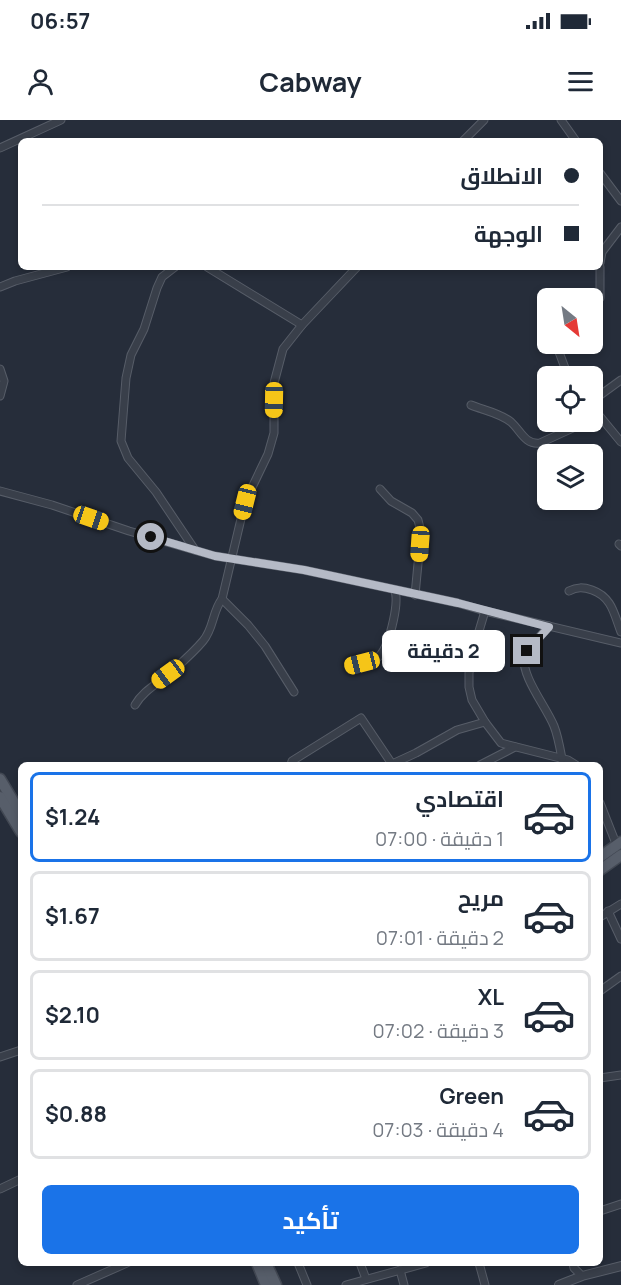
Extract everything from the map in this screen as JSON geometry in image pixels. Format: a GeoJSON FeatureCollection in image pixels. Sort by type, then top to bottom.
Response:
{"type":"FeatureCollection","features":[{"type":"Feature","properties":{"kind":"main road"},"geometry":{"type":"LineString","coordinates":[[0,779],[18,809]]}},
{"type":"Feature","properties":{"kind":"main road"},"geometry":{"type":"LineString","coordinates":[[0,797],[18,827]]}},
{"type":"Feature","properties":{"kind":"main road"},"geometry":{"type":"LineString","coordinates":[[603,856],[620,851]]}},
{"type":"Feature","properties":{"kind":"main road"},"geometry":{"type":"LineString","coordinates":[[603,867],[620,851]]}},
{"type":"Feature","properties":{"kind":"main road"},"geometry":{"type":"LineString","coordinates":[[258,1266],[266,1285]]}},
{"type":"Feature","properties":{"kind":"main road"},"geometry":{"type":"LineString","coordinates":[[268,1266],[276,1285]]}},
{"type":"Feature","properties":{"kind":"street"},"geometry":{"type":"LineString","coordinates":[[22,138],[62,120]]}},
{"type":"Feature","properties":{"kind":"street"},"geometry":{"type":"LineString","coordinates":[[466,138],[484,120]]}},
{"type":"Feature","properties":{"kind":"street"},"geometry":{"type":"LineString","coordinates":[[561,120],[574,138]]}},
{"type":"Feature","properties":{"kind":"street"},"geometry":{"type":"LineString","coordinates":[[0,148],[18,140]]}},
{"type":"Feature","properties":{"kind":"street"},"geometry":{"type":"LineString","coordinates":[[603,177],[621,201]]}},
{"type":"Feature","properties":{"kind":"street"},"geometry":{"type":"LineString","coordinates":[[603,251],[621,227]]}},
{"type":"Feature","properties":{"kind":"street"},"geometry":{"type":"LineString","coordinates":[[0,287],[56,270]]}},
{"type":"Feature","properties":{"kind":"street"},"geometry":{"type":"LineString","coordinates":[[171,270],[162,277],[144,329],[131,355],[126,378],[121,441],[128,458],[156,492],[195,550]]}},
{"type":"Feature","properties":{"kind":"street"},"geometry":{"type":"LineString","coordinates":[[212,270],[302,325]]}},
{"type":"Feature","properties":{"kind":"street"},"geometry":{"type":"LineString","coordinates":[[135,705],[149,688],[203,642],[211,630],[215,612],[222,599],[245,502],[268,454],[274,433],[274,383],[283,349],[302,325],[354,270]]}},
{"type":"Feature","properties":{"kind":"street"},"geometry":{"type":"LineString","coordinates":[[600,270],[600,288]]}},
{"type":"Feature","properties":{"kind":"street"},"geometry":{"type":"LineString","coordinates":[[0,369],[4,381],[0,396]]}},
{"type":"Feature","properties":{"kind":"street"},"geometry":{"type":"LineString","coordinates":[[603,393],[621,380]]}},
{"type":"Feature","properties":{"kind":"street"},"geometry":{"type":"LineString","coordinates":[[471,405],[502,416],[533,444],[564,432]]}},
{"type":"Feature","properties":{"kind":"street"},"geometry":{"type":"LineString","coordinates":[[603,423],[621,442]]}},
{"type":"Feature","properties":{"kind":"street"},"geometry":{"type":"LineString","coordinates":[[380,489],[391,501],[412,513],[420,525],[415,595]]}},
{"type":"Feature","properties":{"kind":"street"},"geometry":{"type":"LineString","coordinates":[[0,491],[231,559],[304,570],[458,603],[621,643]]}},
{"type":"Feature","properties":{"kind":"street"},"geometry":{"type":"LineString","coordinates":[[569,591],[576,587],[585,587],[599,592],[612,605],[621,632]]}},
{"type":"Feature","properties":{"kind":"street"},"geometry":{"type":"LineString","coordinates":[[350,666],[374,660],[382,653],[397,605],[395,591]]}},
{"type":"Feature","properties":{"kind":"street"},"geometry":{"type":"LineString","coordinates":[[222,599],[265,646],[294,692]]}},
{"type":"Feature","properties":{"kind":"street"},"geometry":{"type":"LineString","coordinates":[[484,611],[473,651],[469,687],[472,700],[501,743],[569,762]]}},
{"type":"Feature","properties":{"kind":"street"},"geometry":{"type":"LineString","coordinates":[[549,627],[523,659],[530,680],[555,728],[562,759]]}},
{"type":"Feature","properties":{"kind":"street"},"geometry":{"type":"LineString","coordinates":[[292,762],[361,718],[390,762]]}},
{"type":"Feature","properties":{"kind":"street"},"geometry":{"type":"LineString","coordinates":[[396,762],[457,729],[485,722]]}},
{"type":"Feature","properties":{"kind":"street"},"geometry":{"type":"LineString","coordinates":[[486,762],[515,747]]}},
{"type":"Feature","properties":{"kind":"street"},"geometry":{"type":"LineString","coordinates":[[603,811],[620,851]]}},
{"type":"Feature","properties":{"kind":"street"},"geometry":{"type":"LineString","coordinates":[[603,915],[621,904]]}},
{"type":"Feature","properties":{"kind":"street"},"geometry":{"type":"LineString","coordinates":[[608,911],[621,939]]}},
{"type":"Feature","properties":{"kind":"street"},"geometry":{"type":"LineString","coordinates":[[603,989],[621,976]]}},
{"type":"Feature","properties":{"kind":"street"},"geometry":{"type":"LineString","coordinates":[[0,1057],[18,1051]]}},
{"type":"Feature","properties":{"kind":"street"},"geometry":{"type":"LineString","coordinates":[[603,1078],[621,1075]]}},
{"type":"Feature","properties":{"kind":"street"},"geometry":{"type":"LineString","coordinates":[[0,1189],[18,1180]]}},
{"type":"Feature","properties":{"kind":"street"},"geometry":{"type":"LineString","coordinates":[[603,1209],[621,1204]]}},
{"type":"Feature","properties":{"kind":"street"},"geometry":{"type":"LineString","coordinates":[[77,1285],[120,1266]]}},
{"type":"Feature","properties":{"kind":"street"},"geometry":{"type":"LineString","coordinates":[[299,1266],[307,1285]]}},
{"type":"Feature","properties":{"kind":"street"},"geometry":{"type":"LineString","coordinates":[[361,1266],[366,1279]]}},
{"type":"Feature","properties":{"kind":"street"},"geometry":{"type":"LineString","coordinates":[[346,1285],[414,1266]]}},
{"type":"Feature","properties":{"kind":"street"},"geometry":{"type":"LineString","coordinates":[[480,1266],[485,1285]]}},
{"type":"Feature","properties":{"kind":"street"},"geometry":{"type":"LineString","coordinates":[[574,1266],[582,1276]]}},
{"type":"Feature","properties":{"kind":"street"},"geometry":{"type":"LineString","coordinates":[[559,1285],[582,1276],[621,1266]]}},
{"type":"Feature","properties":{"kind":"street"},"geometry":{"type":"LineString","coordinates":[[399,1270],[404,1285]]}},
{"type":"Feature","properties":{"kind":"route"},"geometry":{"type":"LineString","coordinates":[[151,537],[215,556],[304,570],[458,603],[549,627],[527,651]]}}]}
